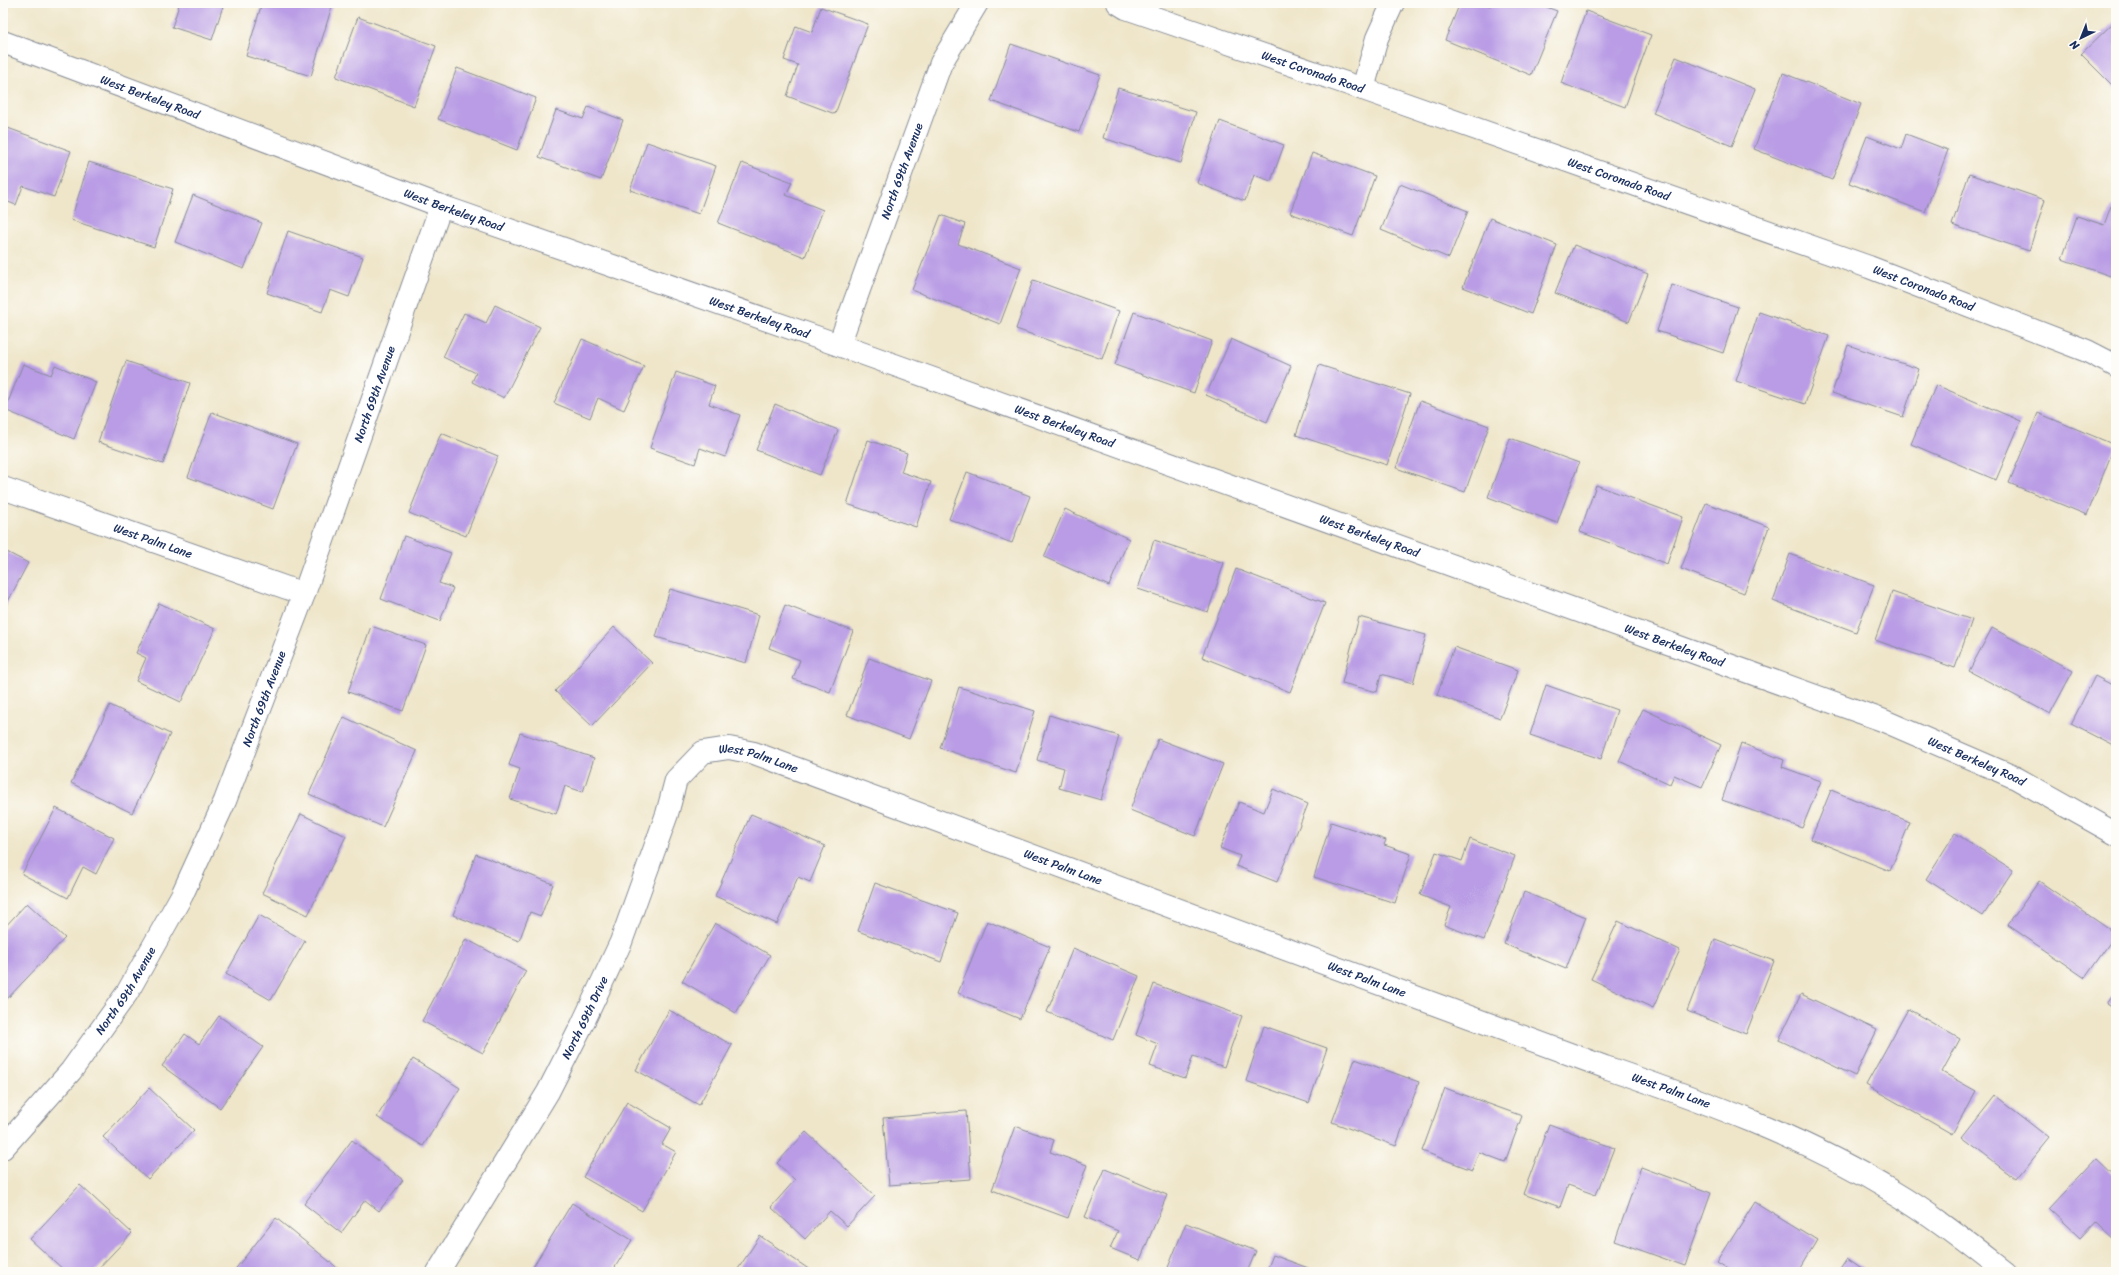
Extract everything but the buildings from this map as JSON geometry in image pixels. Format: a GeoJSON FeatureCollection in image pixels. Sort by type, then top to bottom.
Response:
{"type":"FeatureCollection","features":[{"type":"Feature","properties":{"kind":"street","name":"North 69th Avenue"},"geometry":{"type":"LineString","coordinates":[[839,345],[890,198],[941,63],[977,3]]}},
{"type":"Feature","properties":{"kind":"street","name":"West Coronado Road"},"geometry":{"type":"LineString","coordinates":[[1118,3],[1126,8],[1363,89],[1870,267],[2086,351],[2116,366]]}},
{"type":"Feature","properties":{"kind":"street"},"geometry":{"type":"LineString","coordinates":[[1363,89],[1377,38],[1393,3]]}},
{"type":"Feature","properties":{"kind":"street","name":"West Berkeley Road"},"geometry":{"type":"LineString","coordinates":[[3,42],[441,206],[839,345],[1882,720],[2016,778],[2116,834]]}},
{"type":"Feature","properties":{"kind":"street","name":"North 69th Avenue"},"geometry":{"type":"LineString","coordinates":[[3,1148],[71,1071],[127,993],[182,895],[225,801],[304,594],[441,206]]}},
{"type":"Feature","properties":{"kind":"street","name":"West Palm Lane"},"geometry":{"type":"LineString","coordinates":[[3,488],[304,594]]}},
{"type":"Feature","properties":{"kind":"street","name":"West Palm Lane"},"geometry":{"type":"LineString","coordinates":[[703,752],[729,748],[754,753],[1590,1062],[1692,1097],[1773,1130],[1842,1163],[1888,1188],[1965,1241],[2005,1272]]}},
{"type":"Feature","properties":{"kind":"street","name":"North 69th Drive"},"geometry":{"type":"LineString","coordinates":[[438,1272],[548,1092],[621,942],[667,814],[676,780],[703,752]]}}]}
